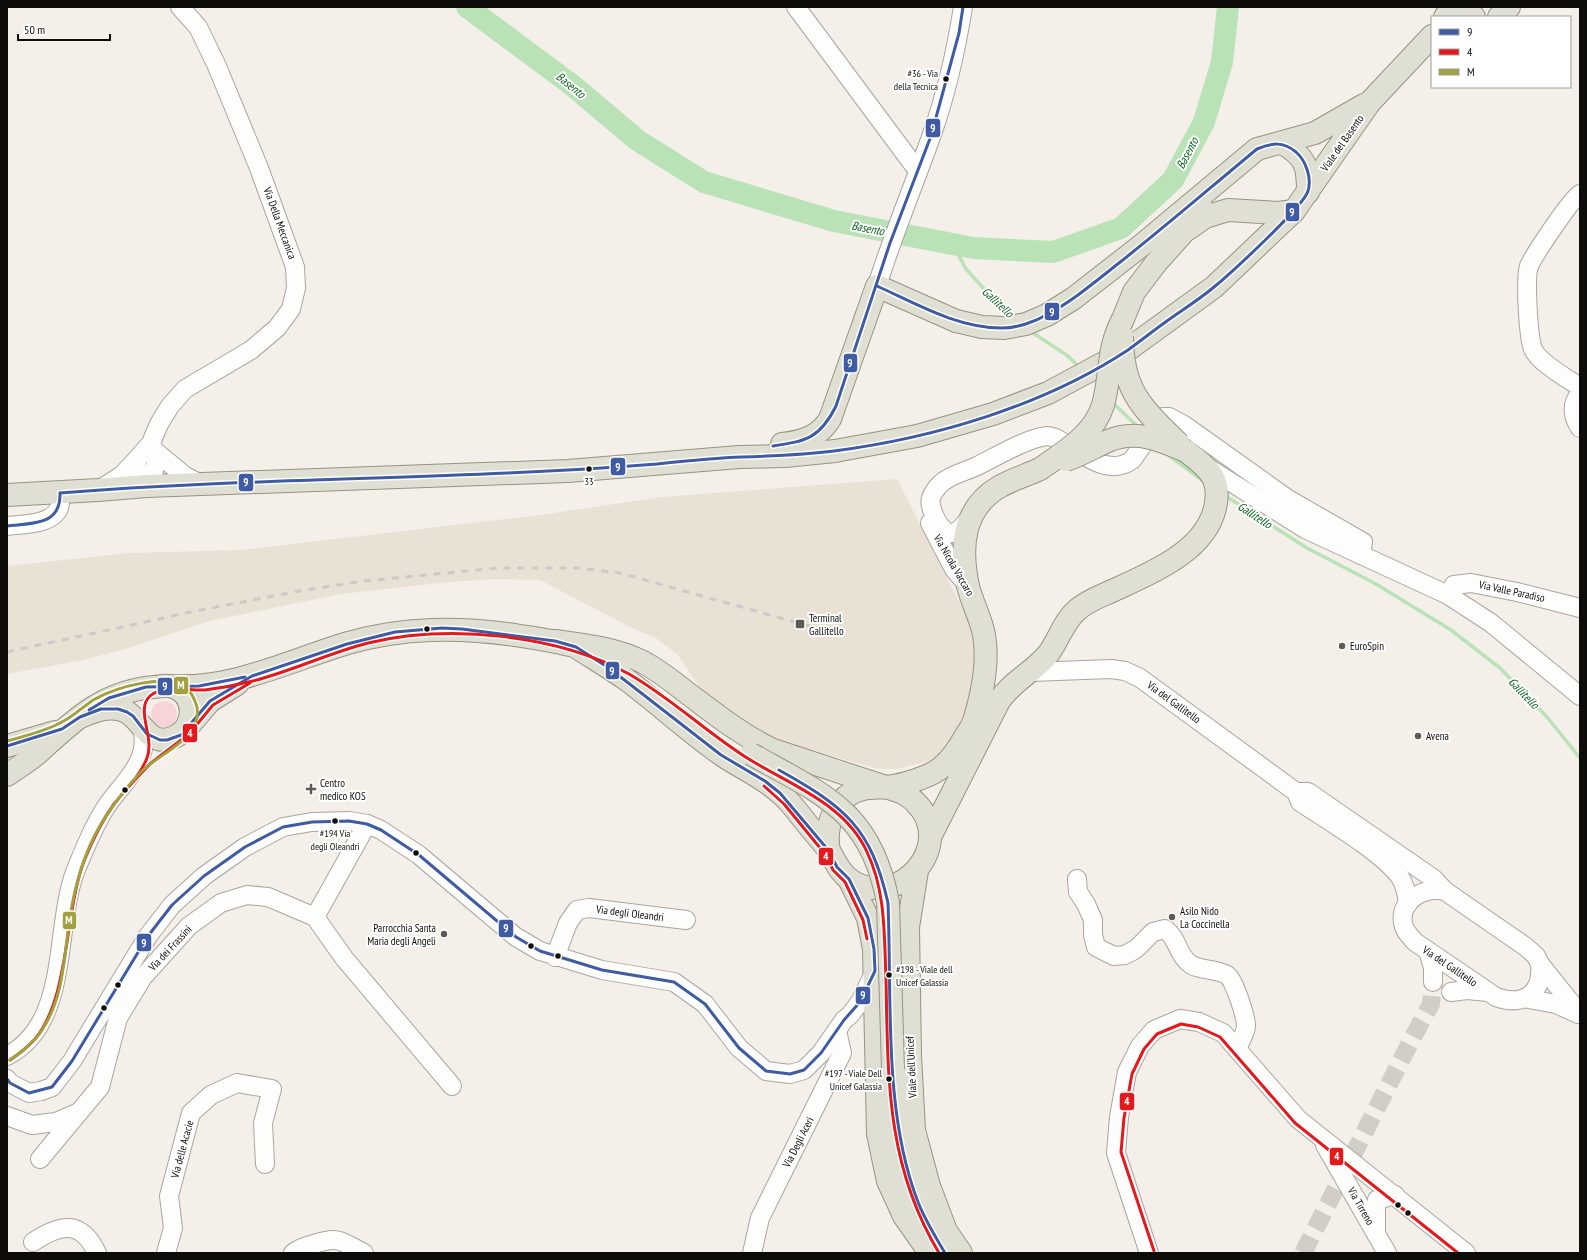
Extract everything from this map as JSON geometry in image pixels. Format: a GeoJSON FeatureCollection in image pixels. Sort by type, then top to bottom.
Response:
{"type":"FeatureCollection","features":[{"type":"Feature","properties":{"kind":"main road"},"geometry":{"type":"LineString","coordinates":[[1446,16],[1452,7]]}},
{"type":"Feature","properties":{"kind":"main road"},"geometry":{"type":"LineString","coordinates":[[1465,7],[1473,16]]}},
{"type":"Feature","properties":{"kind":"main road","name":"Viale del Basento"},"geometry":{"type":"LineString","coordinates":[[7,495],[60,493],[147,486],[568,472],[739,457],[786,456],[854,447],[917,436],[958,425],[1019,405],[1048,393],[1126,352],[1214,287],[1294,211],[1370,102],[1431,37]]}},
{"type":"Feature","properties":{"kind":"main road","name":"Viale del Basento"},"geometry":{"type":"LineString","coordinates":[[1217,183],[1257,149],[1269,144],[1282,143],[1315,133],[1370,102]]}},
{"type":"Feature","properties":{"kind":"main road"},"geometry":{"type":"LineString","coordinates":[[1282,143],[1294,150],[1303,158],[1308,172],[1308,192]]}},
{"type":"Feature","properties":{"kind":"main road"},"geometry":{"type":"LineString","coordinates":[[1040,469],[1077,442],[1097,419],[1103,405],[1114,335],[1123,319],[1134,292],[1156,263],[1182,234],[1217,183]]}},
{"type":"Feature","properties":{"kind":"main road"},"geometry":{"type":"LineString","coordinates":[[739,457],[758,448],[805,440],[824,428],[836,406],[877,286],[956,321],[982,328],[1004,328],[1026,324],[1047,315],[1074,298],[1217,183]]}},
{"type":"Feature","properties":{"kind":"main road"},"geometry":{"type":"LineString","coordinates":[[1182,234],[1205,217],[1228,210],[1278,213],[1294,211]]}},
{"type":"Feature","properties":{"kind":"main road"},"geometry":{"type":"LineString","coordinates":[[849,880],[863,886],[884,888],[905,881],[917,871],[926,855],[930,837],[1006,690],[1031,672],[1050,652],[1064,626],[1077,610],[1098,597],[1147,575],[1187,550],[1204,534],[1214,514],[1217,498],[1216,482],[1207,467],[1186,451],[1151,417],[1134,395],[1126,374],[1122,357],[1123,319]]}},
{"type":"Feature","properties":{"kind":"main road"},"geometry":{"type":"LineString","coordinates":[[824,428],[825,436],[828,441],[834,445],[854,447]]}},
{"type":"Feature","properties":{"kind":"main road"},"geometry":{"type":"LineString","coordinates":[[968,587],[964,555],[965,536],[972,515],[981,500],[999,487],[1040,469],[1073,458],[1110,440],[1125,436],[1158,438],[1186,451]]}},
{"type":"Feature","properties":{"kind":"main road","name":"Via Nicola Vaccaro"},"geometry":{"type":"LineString","coordinates":[[888,787],[919,779],[942,768],[956,752],[973,724],[984,678],[984,637],[980,617],[968,587]]}},
{"type":"Feature","properties":{"kind":"main road"},"geometry":{"type":"LineString","coordinates":[[7,775],[37,753],[71,723],[99,703],[109,698],[146,687],[204,685],[252,676],[347,644],[395,632],[442,628],[462,629],[606,649],[619,652],[641,661],[659,671],[728,724],[759,743],[773,750],[901,792],[916,803],[926,819],[930,837]]}},
{"type":"Feature","properties":{"kind":"main road"},"geometry":{"type":"LineString","coordinates":[[555,641],[576,647],[618,663],[635,673],[709,727],[751,754],[803,783],[838,805],[863,831],[884,876],[888,903],[893,1069],[896,1116],[901,1146],[909,1180],[921,1211],[945,1253]]}},
{"type":"Feature","properties":{"kind":"main road"},"geometry":{"type":"LineString","coordinates":[[576,647],[627,681],[722,755],[765,781],[780,793],[829,851],[837,867],[849,880],[868,918],[874,949],[878,1134],[888,1180],[904,1216],[930,1253]]}},
{"type":"Feature","properties":{"kind":"main road"},"geometry":{"type":"LineString","coordinates":[[7,746],[40,738],[102,709],[118,709],[134,716],[147,734],[160,740],[167,740],[183,732],[210,700],[252,676]]}},
{"type":"Feature","properties":{"kind":"main road"},"geometry":{"type":"LineString","coordinates":[[141,725],[138,715],[140,701],[149,690],[162,686],[182,692],[190,703],[192,717],[183,732]]}},
{"type":"Feature","properties":{"kind":"main road"},"geometry":{"type":"LineString","coordinates":[[829,851],[827,832],[829,822],[839,804],[862,789],[888,787]]}},
{"type":"Feature","properties":{"kind":"main road","name":"Viale dell'Unicef"},"geometry":{"type":"LineString","coordinates":[[917,871],[908,927],[910,1055],[914,1130],[929,1186],[943,1223],[961,1253]]}},
{"type":"Feature","properties":{"kind":"street","name":"Via Della Meccanica"},"geometry":{"type":"LineString","coordinates":[[154,447],[159,424],[170,406],[185,389],[251,350],[277,328],[291,309],[296,288],[295,267],[260,168],[216,64],[198,27],[180,7]]}},
{"type":"Feature","properties":{"kind":"street"},"geometry":{"type":"LineString","coordinates":[[796,7],[918,171]]}},
{"type":"Feature","properties":{"kind":"street"},"geometry":{"type":"LineString","coordinates":[[877,286],[890,243],[931,136],[944,94],[959,33],[963,7]]}},
{"type":"Feature","properties":{"kind":"street"},"geometry":{"type":"LineString","coordinates":[[1580,194],[1576,196],[1560,218],[1529,267],[1528,316],[1533,349],[1539,358],[1580,387]]}},
{"type":"Feature","properties":{"kind":"street"},"geometry":{"type":"LineString","coordinates":[[1580,394],[1574,407],[1574,419],[1580,428]]}},
{"type":"Feature","properties":{"kind":"street"},"geometry":{"type":"LineString","coordinates":[[972,515],[958,531],[947,533],[942,530],[931,507],[931,498],[944,480],[1021,445],[1048,436],[1058,439],[1100,464],[1114,467],[1126,465],[1132,460],[1163,417],[1169,417],[1184,424],[1288,499],[1363,542],[1361,555]]}},
{"type":"Feature","properties":{"kind":"street"},"geometry":{"type":"LineString","coordinates":[[98,490],[122,475],[137,459],[154,447]]}},
{"type":"Feature","properties":{"kind":"street"},"geometry":{"type":"LineString","coordinates":[[154,447],[185,476],[203,485]]}},
{"type":"Feature","properties":{"kind":"street"},"geometry":{"type":"LineString","coordinates":[[137,459],[136,470],[140,478],[147,486],[157,465],[154,447]]}},
{"type":"Feature","properties":{"kind":"street"},"geometry":{"type":"LineString","coordinates":[[1207,467],[1279,514],[1323,538],[1393,568],[1448,595],[1491,623],[1580,696]]}},
{"type":"Feature","properties":{"kind":"street","name":"Via Nicola Vaccaro"},"geometry":{"type":"LineString","coordinates":[[944,480],[931,483],[923,487],[920,500],[954,569],[968,587]]}},
{"type":"Feature","properties":{"kind":"street"},"geometry":{"type":"LineString","coordinates":[[7,526],[41,520],[52,516],[59,509],[60,493]]}},
{"type":"Feature","properties":{"kind":"street","name":"Via Valle Paradiso"},"geometry":{"type":"LineString","coordinates":[[1448,595],[1454,585],[1471,583],[1517,592],[1580,608]]}},
{"type":"Feature","properties":{"kind":"street","name":"Via del Gallitello"},"geometry":{"type":"LineString","coordinates":[[1031,672],[1111,669],[1124,671],[1140,678],[1296,792],[1300,802],[1384,860],[1400,877],[1406,889],[1408,904],[1403,914],[1403,923],[1406,932],[1415,942],[1488,992],[1506,1001],[1516,1001],[1524,998],[1556,1004],[1580,1015]]}},
{"type":"Feature","properties":{"kind":"street"},"geometry":{"type":"LineString","coordinates":[[7,1056],[22,1045],[34,1033],[47,1011],[54,984],[67,903],[74,874],[91,833],[107,807],[140,762],[144,749],[145,737],[141,725]]}},
{"type":"Feature","properties":{"kind":"street"},"geometry":{"type":"LineString","coordinates":[[132,774],[148,759],[183,732]]}},
{"type":"Feature","properties":{"kind":"street","name":"Via del Gallitello"},"geometry":{"type":"LineString","coordinates":[[1296,792],[1308,792],[1434,879],[1445,891],[1526,946],[1536,956],[1540,964],[1580,1015]]}},
{"type":"Feature","properties":{"kind":"street"},"geometry":{"type":"LineString","coordinates":[[7,1079],[10,1083],[29,1093],[41,1092],[52,1086],[72,1061],[148,936],[172,905],[204,876],[244,847],[283,827],[312,822],[341,821],[367,824],[381,830],[419,855],[516,937],[540,951],[555,957],[602,970],[674,982],[705,1004],[739,1048],[766,1071],[790,1074],[804,1070],[820,1053],[837,1032],[844,1020],[860,1002],[875,971]]}},
{"type":"Feature","properties":{"kind":"street"},"geometry":{"type":"LineString","coordinates":[[367,824],[315,917],[344,958],[452,1086]]}},
{"type":"Feature","properties":{"kind":"street"},"geometry":{"type":"LineString","coordinates":[[1077,879],[1078,892],[1093,920],[1093,935],[1096,947],[1114,956],[1124,955],[1136,948],[1153,932],[1165,929],[1170,932],[1179,946],[1180,956],[1191,965],[1228,975],[1233,981],[1246,1027],[1237,1049]]}},
{"type":"Feature","properties":{"kind":"street"},"geometry":{"type":"LineString","coordinates":[[1408,904],[1415,896],[1427,891],[1445,891]]}},
{"type":"Feature","properties":{"kind":"street","name":"Via dei Frassini"},"geometry":{"type":"LineString","coordinates":[[40,1159],[100,1087],[118,1018],[143,977],[189,926],[221,903],[247,894],[268,896],[315,917]]}},
{"type":"Feature","properties":{"kind":"street","name":"Via degli Oleandri"},"geometry":{"type":"LineString","coordinates":[[555,957],[568,924],[577,910],[589,908],[686,920]]}},
{"type":"Feature","properties":{"kind":"street"},"geometry":{"type":"LineString","coordinates":[[1428,951],[1432,968],[1433,982]]}},
{"type":"Feature","properties":{"kind":"street"},"geometry":{"type":"LineString","coordinates":[[1524,998],[1533,993],[1538,985],[1541,975],[1540,964]]}},
{"type":"Feature","properties":{"kind":"street"},"geometry":{"type":"LineString","coordinates":[[1451,992],[1467,990],[1488,992]]}},
{"type":"Feature","properties":{"kind":"street"},"geometry":{"type":"LineString","coordinates":[[850,1015],[866,1020],[876,1027]]}},
{"type":"Feature","properties":{"kind":"street","name":"Via Tirreno"},"geometry":{"type":"LineString","coordinates":[[1149,1253],[1116,1153],[1119,1117],[1127,1072],[1140,1046],[1154,1030],[1180,1019],[1199,1022],[1223,1033],[1298,1119],[1466,1253]]}},
{"type":"Feature","properties":{"kind":"street","name":"Via Degli Aceri"},"geometry":{"type":"LineString","coordinates":[[752,1253],[760,1218],[842,1053],[837,1032]]}},
{"type":"Feature","properties":{"kind":"street","name":"Via delle Acacie"},"geometry":{"type":"LineString","coordinates":[[166,1253],[173,1228],[169,1196],[191,1113],[212,1096],[237,1083],[272,1089],[263,1123],[265,1164]]}},
{"type":"Feature","properties":{"kind":"street","name":"Via dei Frassini"},"geometry":{"type":"LineString","coordinates":[[7,1116],[32,1125],[56,1122],[78,1113]]}},
{"type":"Feature","properties":{"kind":"street","name":"Via Tirreno"},"geometry":{"type":"LineString","coordinates":[[1321,1137],[1376,1232]]}},
{"type":"Feature","properties":{"kind":"street","name":"Via Tirreno"},"geometry":{"type":"LineString","coordinates":[[1376,1232],[1376,1206],[1378,1200],[1395,1195]]}},
{"type":"Feature","properties":{"kind":"street"},"geometry":{"type":"LineString","coordinates":[[33,1242],[48,1232],[66,1226],[82,1233],[94,1246],[97,1253]]}},
{"type":"Feature","properties":{"kind":"street"},"geometry":{"type":"LineString","coordinates":[[1376,1232],[1387,1253]]}},
{"type":"Feature","properties":{"kind":"street"},"geometry":{"type":"LineString","coordinates":[[293,1253],[298,1249],[329,1239],[346,1243],[360,1252]]}},
{"type":"Feature","properties":{"kind":"shaded area"},"geometry":{"type":"Polygon","coordinates":[[[897,479],[977,637],[978,679],[969,715],[943,754],[929,761],[897,769],[880,769],[860,764],[788,743],[760,732],[718,706],[700,688],[678,655],[656,638],[632,628],[540,580],[496,579],[449,582],[341,594],[210,621],[129,648],[83,660],[7,674],[7,566],[129,553],[242,550],[540,515],[662,497],[897,479]]]}},
{"type":"Feature","properties":{"kind":"shaded area"},"geometry":{"type":"Polygon","coordinates":[[[164,701],[173,705],[177,714],[173,723],[164,727],[155,723],[151,714],[155,705],[164,701]]]}},
{"type":"Feature","properties":{"kind":"waterway","name":"Basento"},"geometry":{"type":"LineString","coordinates":[[467,7],[572,85],[637,140],[704,182],[834,221],[973,248],[1053,252],[1121,228],[1173,180],[1204,122],[1222,62],[1228,7]]}},
{"type":"Feature","properties":{"kind":"waterway","name":"Gallitello"},"geometry":{"type":"LineString","coordinates":[[953,245],[966,269],[1002,309],[1014,318]]}},
{"type":"Feature","properties":{"kind":"waterway","name":"Gallitello"},"geometry":{"type":"LineString","coordinates":[[1030,331],[1068,356],[1079,367]]}},
{"type":"Feature","properties":{"kind":"waterway","name":"Gallitello"},"geometry":{"type":"LineString","coordinates":[[1111,401],[1138,427]]}},
{"type":"Feature","properties":{"kind":"waterway","name":"Gallitello"},"geometry":{"type":"LineString","coordinates":[[1164,452],[1206,483]]}},
{"type":"Feature","properties":{"kind":"waterway","name":"Gallitello"},"geometry":{"type":"LineString","coordinates":[[1224,495],[1307,548],[1376,584],[1451,630],[1500,668],[1547,717],[1580,758]]}},
{"type":"Feature","properties":{"kind":"tunnel"},"geometry":{"type":"LineString","coordinates":[[1303,1253],[1431,1004],[1433,982]]}},
{"type":"Feature","properties":{"kind":"railway"},"geometry":{"type":"LineString","coordinates":[[7,652],[191,612],[299,591],[364,581],[498,568],[580,568],[620,573],[827,631]]}},
{"type":"Feature","properties":{"kind":"transit line","name":"9"},"geometry":{"type":"LineString","coordinates":[[773,446],[804,440],[811,436],[824,425],[836,406],[890,243],[931,136],[959,33],[963,7]]}},
{"type":"Feature","properties":{"kind":"transit line","name":"9"},"geometry":{"type":"LineString","coordinates":[[60,493],[209,484],[582,469],[834,451],[910,438],[987,417],[1024,403],[1060,388],[1095,370],[1128,350],[1162,324],[1199,299],[1250,255],[1281,225],[1303,199],[1308,191],[1309,175],[1303,160],[1291,148],[1273,144],[1257,149],[1154,235],[1085,290],[1058,309],[1032,322],[1020,326],[1002,328],[969,324],[938,314],[877,286]]}},
{"type":"Feature","properties":{"kind":"transit line","name":"9"},"geometry":{"type":"LineString","coordinates":[[7,526],[35,523],[50,517],[56,512],[59,504],[60,493]]}},
{"type":"Feature","properties":{"kind":"transit line","name":"9"},"geometry":{"type":"LineString","coordinates":[[7,746],[62,729],[80,717],[101,709],[118,709],[127,712],[133,716],[147,734],[160,740],[167,740],[181,735],[210,701],[252,676],[347,644],[395,632],[442,628],[462,629],[555,641],[576,647],[609,668],[721,755],[765,781],[780,793],[829,851],[837,867],[849,879],[868,918],[874,949],[875,971],[860,1002],[844,1020],[821,1053],[804,1070],[790,1074],[766,1071],[739,1048],[705,1004],[674,982],[602,970],[540,951],[516,937],[419,855],[381,830],[367,824],[349,821],[312,822],[283,827],[245,847],[204,876],[172,905],[148,936],[72,1061],[52,1087],[29,1093],[10,1083],[7,1079]]}},
{"type":"Feature","properties":{"kind":"transit line","name":"4"},"geometry":{"type":"LineString","coordinates":[[10,1060],[23,1051],[35,1039],[46,1021],[55,1001],[61,978],[73,905],[84,861],[105,818],[114,804],[137,777],[147,758],[149,741],[144,709],[146,702],[155,692],[169,689],[205,690],[247,682],[268,677],[353,647],[399,637],[432,634],[467,634],[502,636],[536,642],[569,650],[600,660],[629,674],[644,683],[741,754],[794,784],[828,806],[844,819],[857,834],[873,867],[881,898],[884,930],[890,1086],[893,1120],[899,1154],[909,1187],[922,1220],[939,1253]]}},
{"type":"Feature","properties":{"kind":"transit line","name":"9"},"geometry":{"type":"LineString","coordinates":[[89,710],[109,698],[146,687],[199,686],[245,677]]}},
{"type":"Feature","properties":{"kind":"transit line","name":"M"},"geometry":{"type":"LineString","coordinates":[[7,741],[52,727],[68,719],[95,699],[115,690],[140,683],[166,681],[177,683],[190,692],[197,707],[197,718],[187,737],[150,764],[136,777],[115,803],[95,835],[80,872],[69,923],[62,978],[54,1005],[49,1018],[39,1035],[10,1060]]}},
{"type":"Feature","properties":{"kind":"transit line","name":"4"},"geometry":{"type":"LineString","coordinates":[[130,785],[151,763],[189,734],[213,705],[250,683]]}},
{"type":"Feature","properties":{"kind":"transit line","name":"9"},"geometry":{"type":"LineString","coordinates":[[779,770],[802,783],[838,808],[852,822],[863,837],[873,855],[881,877],[888,903],[891,1054],[899,1131],[907,1167],[918,1202],[927,1222],[945,1253]]}},
{"type":"Feature","properties":{"kind":"transit line","name":"4"},"geometry":{"type":"LineString","coordinates":[[764,786],[784,804],[825,854],[833,870],[845,882],[863,920],[867,939]]}},
{"type":"Feature","properties":{"kind":"transit line","name":"4"},"geometry":{"type":"LineString","coordinates":[[1154,1251],[1121,1152],[1124,1118],[1132,1074],[1144,1049],[1157,1034],[1181,1024],[1198,1027],[1220,1037],[1295,1123],[1458,1253]]}},
{"type":"Feature","properties":{"kind":"place","name":"#36 - Via della Tecnica"},"geometry":{"type":"Point","coordinates":[946,79]}},
{"type":"Feature","properties":{"kind":"place","name":"33"},"geometry":{"type":"Point","coordinates":[589,469]}},
{"type":"Feature","properties":{"kind":"place","name":"Terminal Gallitello"},"geometry":{"type":"Point","coordinates":[800,624]}},
{"type":"Feature","properties":{"kind":"place","name":"EuroSpin"},"geometry":{"type":"Point","coordinates":[1342,646]}},
{"type":"Feature","properties":{"kind":"place","name":"Avena"},"geometry":{"type":"Point","coordinates":[1418,736]}},
{"type":"Feature","properties":{"kind":"place","name":"Centro medico KOS"},"geometry":{"type":"Point","coordinates":[311,789]}},
{"type":"Feature","properties":{"kind":"place","name":"#194 Via degli Oleandri"},"geometry":{"type":"Point","coordinates":[335,821]}},
{"type":"Feature","properties":{"kind":"place","name":"Asilo Nido La Coccinella"},"geometry":{"type":"Point","coordinates":[1172,917]}},
{"type":"Feature","properties":{"kind":"place","name":"Parrocchia Santa Maria degli Angeli"},"geometry":{"type":"Point","coordinates":[444,934]}},
{"type":"Feature","properties":{"kind":"place","name":"#198 - Viale dell Unicef Galassia"},"geometry":{"type":"Point","coordinates":[889,975]}},
{"type":"Feature","properties":{"kind":"place","name":"#197 - Viale Dell Unicef Galassia"},"geometry":{"type":"Point","coordinates":[889,1079]}}]}
